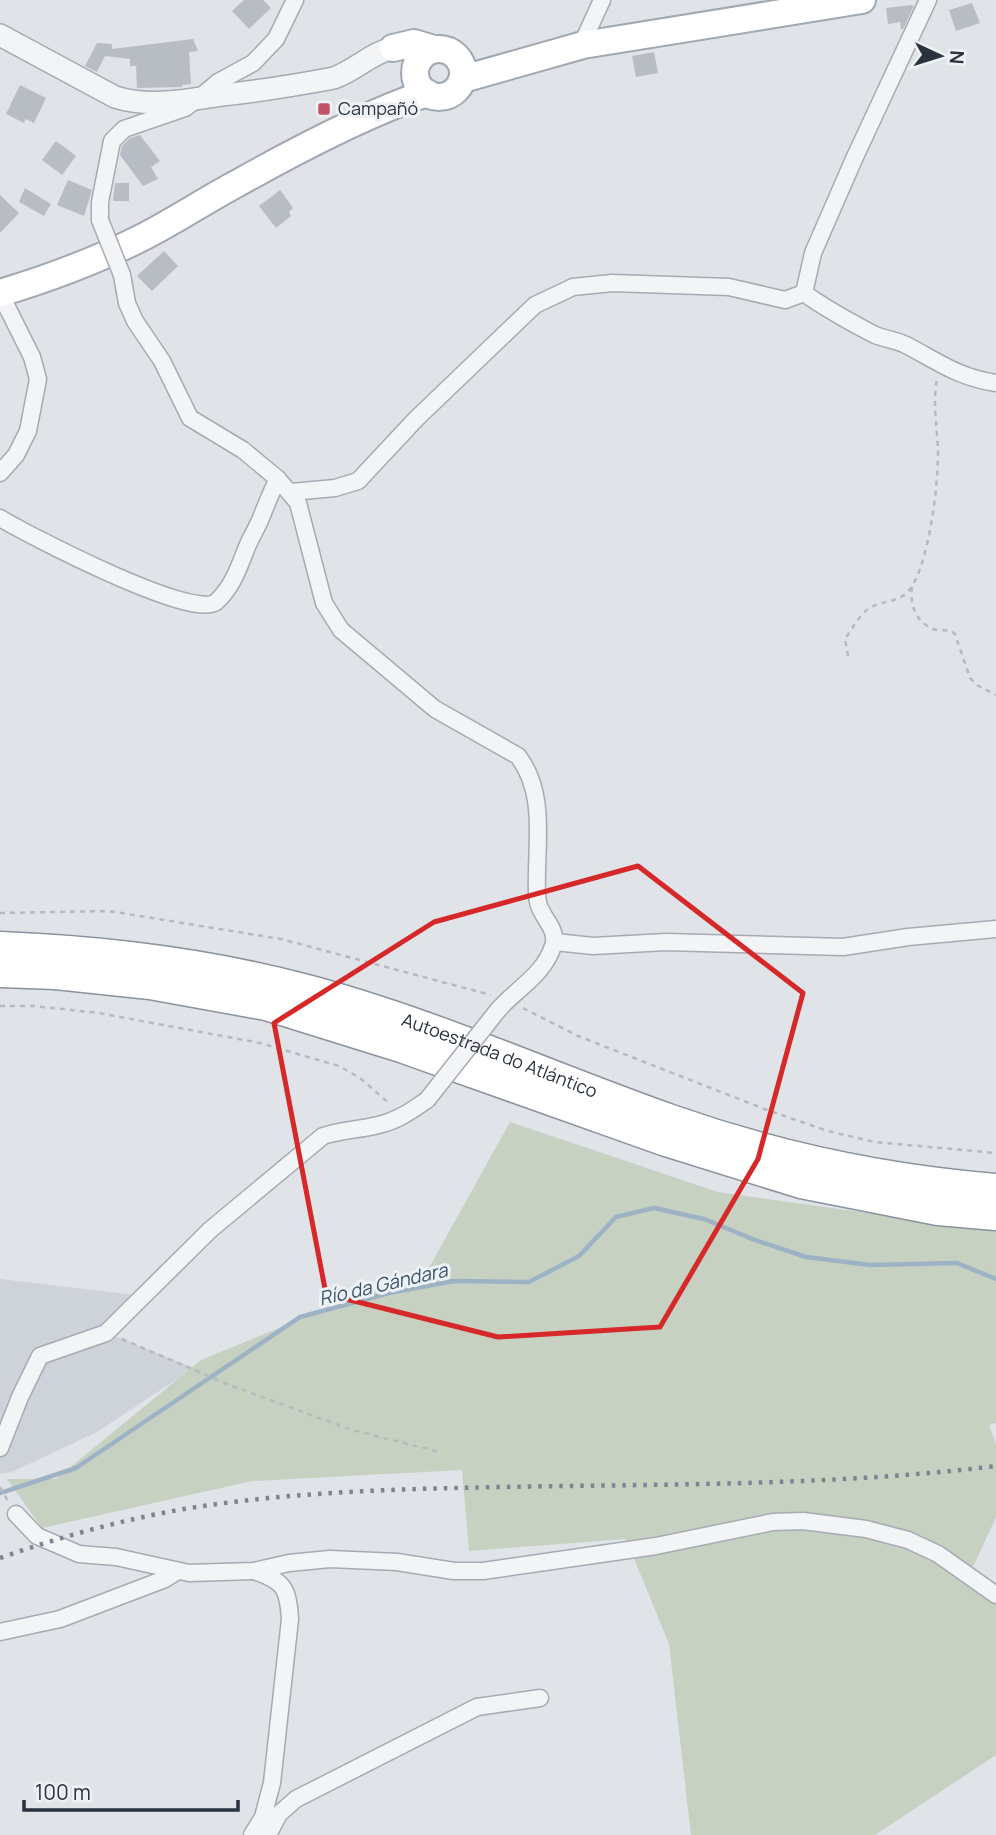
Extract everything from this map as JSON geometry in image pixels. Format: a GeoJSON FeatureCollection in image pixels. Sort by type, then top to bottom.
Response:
{"type":"FeatureCollection","features":[{"type":"Feature","properties":{"kind":"highway","name":"Autoestrada do Atlántico"},"geometry":{"type":"LineString","coordinates":[[0,947],[45,948],[161,960],[303,989],[442,1034],[673,1121],[769,1150],[856,1171],[939,1184],[996,1189]]}},
{"type":"Feature","properties":{"kind":"highway","name":"Autoestrada do Atlántico"},"geometry":{"type":"LineString","coordinates":[[0,972],[56,974],[150,984],[266,1005],[404,1048],[666,1141],[801,1183],[938,1210],[996,1215]]}},
{"type":"Feature","properties":{"kind":"main road"},"geometry":{"type":"LineString","coordinates":[[393,48],[414,43],[434,96],[448,95],[455,91],[461,68],[493,50],[524,48],[586,35],[807,0]]}},
{"type":"Feature","properties":{"kind":"main road"},"geometry":{"type":"LineString","coordinates":[[461,68],[583,45],[862,0]]}},
{"type":"Feature","properties":{"kind":"main road"},"geometry":{"type":"LineString","coordinates":[[0,293],[50,278],[101,257],[146,235],[239,182],[399,103],[423,72],[448,50],[461,68]]}},
{"type":"Feature","properties":{"kind":"main road"},"geometry":{"type":"LineString","coordinates":[[0,280],[40,267],[115,236],[423,72]]}},
{"type":"Feature","properties":{"kind":"street"},"geometry":{"type":"LineString","coordinates":[[0,1448],[40,1356],[106,1333],[210,1230],[323,1136],[341,1130],[377,1126],[404,1116],[427,1100],[498,1010],[543,968],[555,942],[552,928],[538,904],[538,820],[535,790],[527,768],[518,756],[435,709],[341,630],[324,603],[298,503],[278,479],[243,450],[190,418],[162,361],[135,321],[127,303],[122,275],[100,220],[100,202],[112,141],[124,130],[185,108],[218,82],[253,63],[276,39],[295,0]]}},
{"type":"Feature","properties":{"kind":"street"},"geometry":{"type":"LineString","coordinates":[[586,35],[602,0]]}},
{"type":"Feature","properties":{"kind":"street"},"geometry":{"type":"LineString","coordinates":[[804,293],[813,253],[924,3]]}},
{"type":"Feature","properties":{"kind":"street"},"geometry":{"type":"LineString","coordinates":[[0,34],[115,97],[130,102],[200,98],[334,78],[346,74],[382,51],[393,48]]}},
{"type":"Feature","properties":{"kind":"street"},"geometry":{"type":"LineString","coordinates":[[291,492],[335,488],[358,481],[416,419],[536,305],[573,287],[612,283],[729,287],[785,300],[804,293]]}},
{"type":"Feature","properties":{"kind":"street"},"geometry":{"type":"LineString","coordinates":[[0,293],[32,357],[38,379],[28,431],[16,455],[0,473]]}},
{"type":"Feature","properties":{"kind":"street"},"geometry":{"type":"LineString","coordinates":[[804,293],[831,313],[878,336],[903,343],[943,367],[973,380],[996,383]]}},
{"type":"Feature","properties":{"kind":"street"},"geometry":{"type":"LineString","coordinates":[[0,518],[67,555],[181,602],[203,607],[219,600],[239,570],[278,479]]}},
{"type":"Feature","properties":{"kind":"street"},"geometry":{"type":"LineString","coordinates":[[555,942],[593,946],[666,942],[843,947],[908,937],[996,929]]}},
{"type":"Feature","properties":{"kind":"street"},"geometry":{"type":"LineString","coordinates":[[16,1514],[37,1536],[79,1554],[116,1557],[189,1573],[254,1571],[289,1563],[330,1559],[397,1562],[454,1571],[483,1570],[656,1546],[773,1522],[834,1523],[908,1540],[937,1554],[996,1595]]}},
{"type":"Feature","properties":{"kind":"street"},"geometry":{"type":"LineString","coordinates":[[0,1632],[60,1619],[164,1579],[178,1571]]}},
{"type":"Feature","properties":{"kind":"street"},"geometry":{"type":"LineString","coordinates":[[252,1835],[263,1817],[272,1783],[290,1619],[289,1597],[283,1586],[271,1577],[254,1571]]}},
{"type":"Feature","properties":{"kind":"street"},"geometry":{"type":"LineString","coordinates":[[268,1835],[279,1814],[296,1799],[416,1736],[477,1707],[540,1698]]}},
{"type":"Feature","properties":{"kind":"path"},"geometry":{"type":"LineString","coordinates":[[943,367],[936,381],[935,398],[937,488],[924,553],[912,587],[911,606],[913,612],[932,628],[951,630],[955,634],[970,678],[996,695]]}},
{"type":"Feature","properties":{"kind":"path"},"geometry":{"type":"LineString","coordinates":[[848,656],[845,639],[868,609],[902,599],[912,587]]}},
{"type":"Feature","properties":{"kind":"path"},"geometry":{"type":"LineString","coordinates":[[0,1006],[34,1006],[99,1013],[260,1043],[339,1066],[360,1078],[404,1116]]}},
{"type":"Feature","properties":{"kind":"path"},"geometry":{"type":"LineString","coordinates":[[106,1333],[227,1384],[352,1430],[440,1452]]}},
{"type":"Feature","properties":{"kind":"highlighted area"},"geometry":{"type":"Polygon","coordinates":[[[638,866],[803,993],[758,1159],[660,1327],[498,1337],[326,1294],[274,1023],[434,922],[638,866]]]}},
{"type":"Feature","properties":{"kind":"shaded area"},"geometry":{"type":"Polygon","coordinates":[[[0,1279],[144,1296],[107,1333],[194,1368],[97,1432],[12,1472],[0,1474],[0,1279]]]}},
{"type":"Feature","properties":{"kind":"green space"},"geometry":{"type":"Polygon","coordinates":[[[510,1122],[718,1192],[996,1231],[996,1423],[989,1425],[996,1444],[996,1517],[973,1567],[996,1586],[996,1755],[875,1835],[691,1835],[669,1644],[626,1539],[469,1551],[462,1470],[252,1481],[42,1528],[7,1479],[56,1479],[201,1360],[430,1266],[510,1122]]]}},
{"type":"Feature","properties":{"kind":"building"},"geometry":{"type":"Polygon","coordinates":[[[244,0],[263,0],[271,8],[249,29],[232,11],[244,0]]]}},
{"type":"Feature","properties":{"kind":"building"},"geometry":{"type":"Polygon","coordinates":[[[972,3],[980,23],[956,31],[949,10],[972,3]]]}},
{"type":"Feature","properties":{"kind":"building"},"geometry":{"type":"Polygon","coordinates":[[[914,6],[903,29],[900,22],[888,24],[886,8],[914,6]]]}},
{"type":"Feature","properties":{"kind":"building"},"geometry":{"type":"Polygon","coordinates":[[[193,39],[198,51],[189,52],[191,84],[182,87],[137,88],[136,66],[130,66],[130,59],[105,56],[97,72],[85,66],[97,43],[112,44],[112,49],[193,39]]]}},
{"type":"Feature","properties":{"kind":"building"},"geometry":{"type":"Polygon","coordinates":[[[654,52],[658,73],[636,77],[632,56],[654,52]]]}},
{"type":"Feature","properties":{"kind":"building"},"geometry":{"type":"Polygon","coordinates":[[[20,85],[46,98],[34,123],[26,119],[24,123],[6,114],[20,85]]]}},
{"type":"Feature","properties":{"kind":"building"},"geometry":{"type":"Polygon","coordinates":[[[140,135],[160,161],[151,167],[158,179],[143,186],[120,155],[122,146],[130,138],[140,135]]]}},
{"type":"Feature","properties":{"kind":"building"},"geometry":{"type":"Polygon","coordinates":[[[56,141],[76,156],[62,175],[42,160],[56,141]]]}},
{"type":"Feature","properties":{"kind":"building"},"geometry":{"type":"Polygon","coordinates":[[[68,180],[92,190],[84,216],[57,205],[68,180]]]}},
{"type":"Feature","properties":{"kind":"building"},"geometry":{"type":"Polygon","coordinates":[[[115,183],[129,183],[129,201],[113,201],[115,183]]]}},
{"type":"Feature","properties":{"kind":"building"},"geometry":{"type":"Polygon","coordinates":[[[25,188],[51,204],[44,216],[19,202],[25,188]]]}},
{"type":"Feature","properties":{"kind":"building"},"geometry":{"type":"Polygon","coordinates":[[[280,190],[293,208],[289,212],[291,216],[276,228],[259,206],[280,190]]]}},
{"type":"Feature","properties":{"kind":"building"},"geometry":{"type":"Polygon","coordinates":[[[0,195],[19,213],[0,233],[0,195]]]}},
{"type":"Feature","properties":{"kind":"building"},"geometry":{"type":"Polygon","coordinates":[[[164,251],[178,266],[152,291],[137,276],[164,251]]]}},
{"type":"Feature","properties":{"kind":"waterway","name":"Río da Gándara"},"geometry":{"type":"LineString","coordinates":[[0,1493],[76,1468],[300,1317],[389,1293],[454,1281],[529,1282],[579,1256],[616,1217],[654,1208],[704,1219],[806,1257],[870,1265],[957,1263],[996,1279]]}},
{"type":"Feature","properties":{"kind":"railway"},"geometry":{"type":"LineString","coordinates":[[0,1558],[137,1518],[262,1499],[421,1489],[810,1481],[996,1466]]}},
{"type":"Feature","properties":{"kind":"place","name":"Campañó"},"geometry":{"type":"Point","coordinates":[324,109]}}]}
